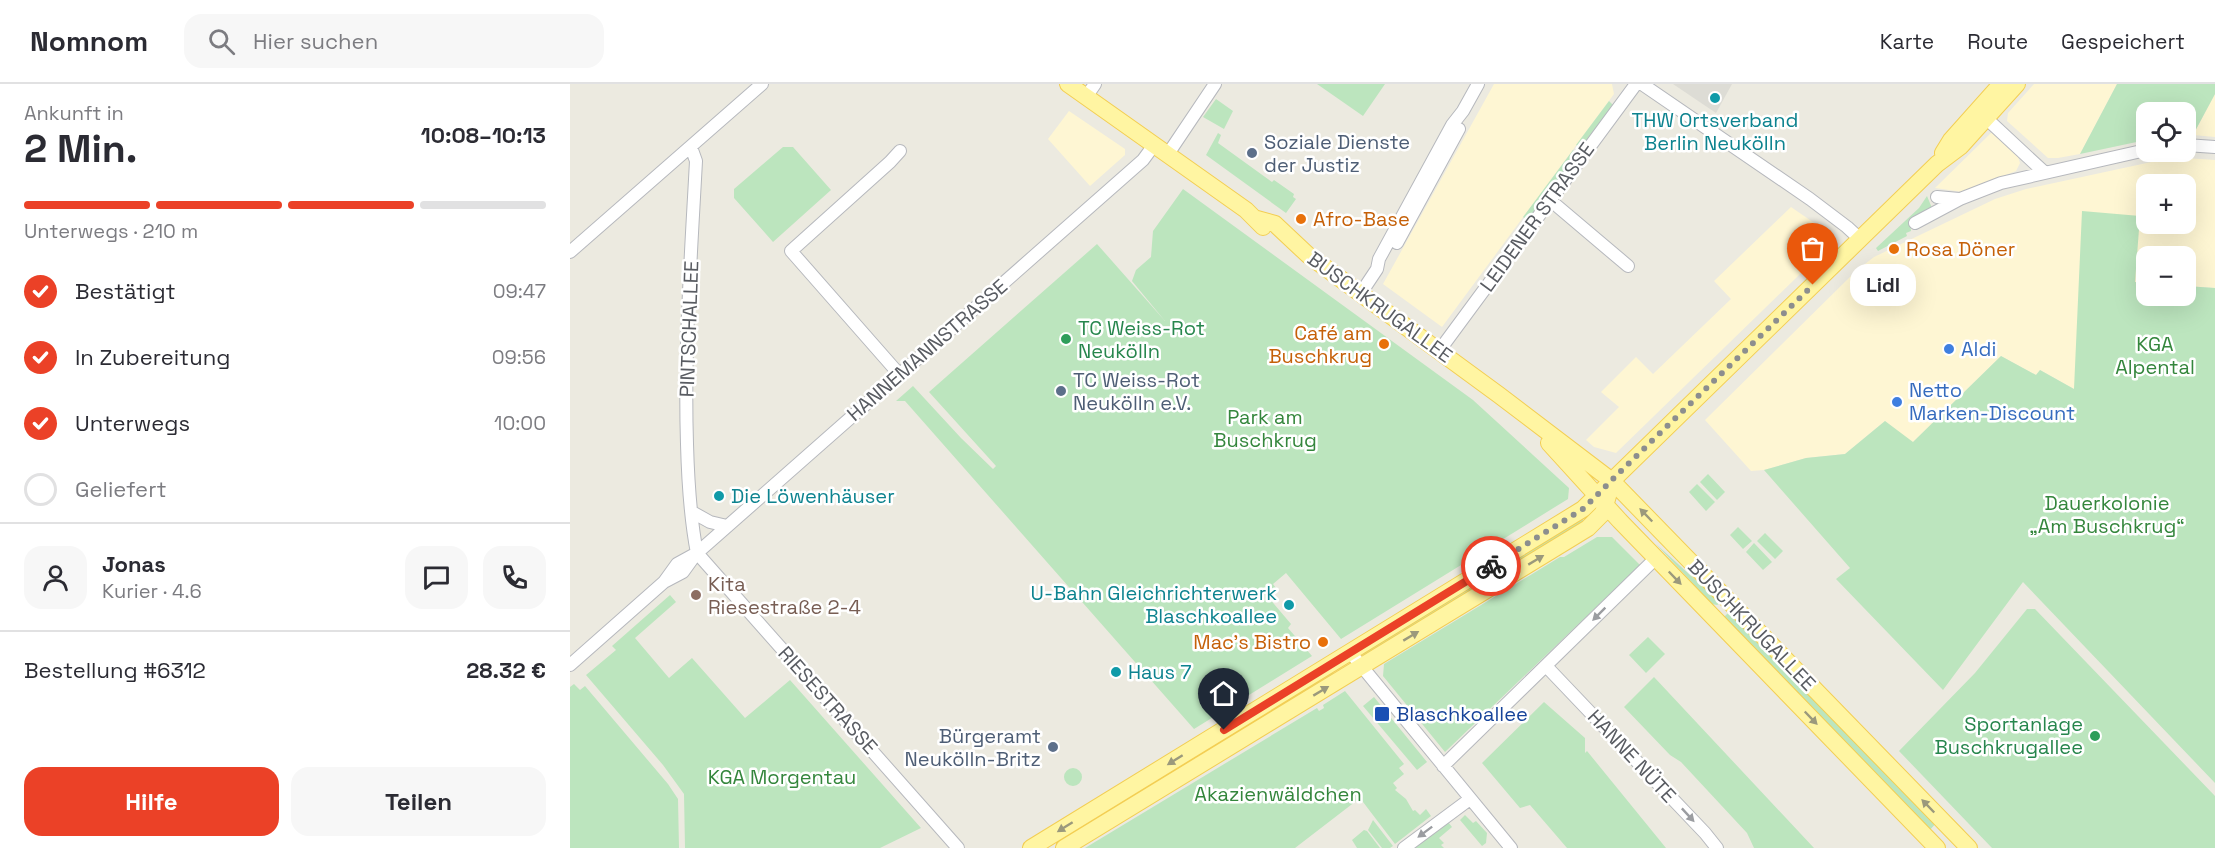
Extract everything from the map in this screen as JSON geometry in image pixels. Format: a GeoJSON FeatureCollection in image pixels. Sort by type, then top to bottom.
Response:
{"type":"FeatureCollection","features":[{"type":"Feature","properties":{"kind":"main road","name":"BUSCHKRUGALLEE"},"geometry":{"type":"LineString","coordinates":[[1068,84],[1091,90],[1161,150],[1257,219],[1275,224],[1293,243],[1612,481],[1969,848]]}},
{"type":"Feature","properties":{"kind":"main road"},"geometry":{"type":"LineString","coordinates":[[1064,848],[1588,528],[1599,518],[1602,501],[1612,481],[1937,164],[1961,146],[2001,84]]}},
{"type":"Feature","properties":{"kind":"main road"},"geometry":{"type":"LineString","coordinates":[[1984,113],[2017,84]]}},
{"type":"Feature","properties":{"kind":"main road","name":"BUSCHKRUGALLEE"},"geometry":{"type":"LineString","coordinates":[[1524,416],[1656,558],[1933,846]]}},
{"type":"Feature","properties":{"kind":"main road"},"geometry":{"type":"LineString","coordinates":[[1031,848],[1562,523],[1602,501]]}},
{"type":"Feature","properties":{"kind":"main road"},"geometry":{"type":"LineString","coordinates":[[1713,617],[1729,601]]}},
{"type":"Feature","properties":{"kind":"main road"},"geometry":{"type":"LineString","coordinates":[[1933,846],[1949,828]]}},
{"type":"Feature","properties":{"kind":"street"},"geometry":{"type":"LineString","coordinates":[[570,252],[762,84]]}},
{"type":"Feature","properties":{"kind":"street","name":"HANNEMANNSTRASSE"},"geometry":{"type":"LineString","coordinates":[[572,658],[664,582],[686,570],[697,553],[726,526],[1143,160],[1161,150],[1215,84]]}},
{"type":"Feature","properties":{"kind":"street"},"geometry":{"type":"LineString","coordinates":[[1361,293],[1377,269],[1386,264],[1435,176],[1461,125],[1463,111],[1478,84]]}},
{"type":"Feature","properties":{"kind":"street","name":"LEIDENER STRASSE"},"geometry":{"type":"LineString","coordinates":[[1439,351],[1636,84]]}},
{"type":"Feature","properties":{"kind":"street"},"geometry":{"type":"LineString","coordinates":[[1642,84],[1810,199],[1860,239]]}},
{"type":"Feature","properties":{"kind":"street"},"geometry":{"type":"LineString","coordinates":[[1984,113],[2044,172]]}},
{"type":"Feature","properties":{"kind":"street"},"geometry":{"type":"LineString","coordinates":[[2196,146],[2215,147]]}},
{"type":"Feature","properties":{"kind":"street","name":"PINTSCHALLEE"},"geometry":{"type":"LineString","coordinates":[[691,147],[696,161],[686,379],[689,502],[697,553]]}},
{"type":"Feature","properties":{"kind":"street"},"geometry":{"type":"LineString","coordinates":[[899,374],[791,251],[900,151]]}},
{"type":"Feature","properties":{"kind":"street"},"geometry":{"type":"LineString","coordinates":[[1915,223],[1960,199],[2001,183],[2136,152]]}},
{"type":"Feature","properties":{"kind":"street"},"geometry":{"type":"LineString","coordinates":[[1937,197],[1960,199]]}},
{"type":"Feature","properties":{"kind":"street"},"geometry":{"type":"LineString","coordinates":[[1550,200],[1628,266]]}},
{"type":"Feature","properties":{"kind":"street"},"geometry":{"type":"LineString","coordinates":[[692,512],[710,522],[726,526]]}},
{"type":"Feature","properties":{"kind":"street","name":"RIESESTRASSE"},"geometry":{"type":"LineString","coordinates":[[697,553],[958,848]]}},
{"type":"Feature","properties":{"kind":"street"},"geometry":{"type":"LineString","coordinates":[[1443,766],[1656,558]]}},
{"type":"Feature","properties":{"kind":"street"},"geometry":{"type":"LineString","coordinates":[[1350,652],[1511,848]]}},
{"type":"Feature","properties":{"kind":"street","name":"HANNE NÜTE"},"geometry":{"type":"LineString","coordinates":[[1546,666],[1717,848]]}},
{"type":"Feature","properties":{"kind":"street"},"geometry":{"type":"LineString","coordinates":[[1404,848],[1470,799]]}},
{"type":"Feature","properties":{"kind":"shaded area"},"geometry":{"type":"Polygon","coordinates":[[[1494,84],[1612,84],[1614,94],[1442,327],[1383,284],[1494,84]]]}},
{"type":"Feature","properties":{"kind":"shaded area"},"geometry":{"type":"Polygon","coordinates":[[[1673,84],[1732,84],[1716,113],[1673,84]]]}},
{"type":"Feature","properties":{"kind":"shaded area"},"geometry":{"type":"Polygon","coordinates":[[[2034,84],[2117,84],[2080,154],[2048,158],[2007,121],[2008,113],[2034,84]]]}},
{"type":"Feature","properties":{"kind":"shaded area"},"geometry":{"type":"Polygon","coordinates":[[[2215,94],[2215,137],[2196,135],[2196,129],[2215,94]]]}},
{"type":"Feature","properties":{"kind":"shaded area"},"geometry":{"type":"Polygon","coordinates":[[[1069,111],[1125,149],[1125,155],[1090,186],[1048,139],[1069,111]]]}},
{"type":"Feature","properties":{"kind":"shaded area"},"geometry":{"type":"Polygon","coordinates":[[[1992,132],[2017,154],[2020,163],[2016,171],[1963,192],[1935,188],[1992,132]]]}},
{"type":"Feature","properties":{"kind":"shaded area"},"geometry":{"type":"Polygon","coordinates":[[[2196,159],[2215,160],[2215,288],[2196,287],[2196,246],[2136,246],[2136,282],[2074,389],[2040,370],[2036,375],[2001,356],[1912,443],[1885,421],[1845,454],[1806,458],[1764,470],[1751,471],[1705,420],[1856,271],[1874,257],[1995,199],[2026,189],[2151,162],[2196,162],[2196,159]]]}},
{"type":"Feature","properties":{"kind":"shaded area"},"geometry":{"type":"Polygon","coordinates":[[[1791,207],[1833,236],[1833,242],[1616,453],[1594,447],[1586,440],[1619,407],[1601,392],[1636,357],[1653,374],[1731,299],[1714,281],[1791,207]]]}},
{"type":"Feature","properties":{"kind":"green space"},"geometry":{"type":"Polygon","coordinates":[[[1317,84],[1385,84],[1363,116],[1317,84]]]}},
{"type":"Feature","properties":{"kind":"green space"},"geometry":{"type":"Polygon","coordinates":[[[2117,84],[2215,84],[2215,94],[2196,129],[2196,102],[2136,102],[2136,142],[2080,154],[2117,84]]]}},
{"type":"Feature","properties":{"kind":"green space"},"geometry":{"type":"Polygon","coordinates":[[[1216,99],[1233,111],[1224,129],[1203,117],[1216,99]]]}},
{"type":"Feature","properties":{"kind":"green space"},"geometry":{"type":"Polygon","coordinates":[[[1609,101],[1613,105],[1582,147],[1576,145],[1609,101]]]}},
{"type":"Feature","properties":{"kind":"green space"},"geometry":{"type":"Polygon","coordinates":[[[1218,133],[1221,135],[1218,143],[1272,182],[1274,180],[1294,194],[1293,197],[1296,199],[1286,213],[1206,155],[1218,133]]]}},
{"type":"Feature","properties":{"kind":"green space"},"geometry":{"type":"Polygon","coordinates":[[[783,147],[793,147],[831,190],[773,242],[734,198],[734,189],[783,147]]]}},
{"type":"Feature","properties":{"kind":"green space"},"geometry":{"type":"Polygon","coordinates":[[[1573,150],[1576,156],[1528,221],[1523,217],[1573,150]]]}},
{"type":"Feature","properties":{"kind":"green space","name":"Park am Buschkrug"},"geometry":{"type":"Polygon","coordinates":[[[1183,189],[1473,400],[1569,488],[1568,499],[1341,639],[1286,573],[1273,584],[1278,591],[1269,598],[1291,624],[1288,628],[1312,656],[1194,729],[905,401],[896,401],[913,386],[993,469],[996,466],[929,392],[1097,244],[1165,321],[1132,281],[1136,270],[1151,257],[1153,231],[1183,189]]]}},
{"type":"Feature","properties":{"kind":"green space"},"geometry":{"type":"Polygon","coordinates":[[[1927,196],[1932,208],[1910,224],[1911,231],[1906,233],[1907,236],[1878,251],[1876,248],[1919,208],[1927,196]]]}},
{"type":"Feature","properties":{"kind":"green space","name":"Dauerkolonie „Am Buschkrug“"},"geometry":{"type":"Polygon","coordinates":[[[2082,211],[2136,216],[2136,234],[2139,234],[2136,246],[2136,306],[2196,306],[2196,287],[2215,288],[2215,783],[2023,582],[1943,690],[1836,579],[1850,568],[1764,470],[1806,458],[1845,454],[1885,421],[1913,442],[2001,356],[2036,375],[2040,370],[2074,389],[2082,211]]]}},
{"type":"Feature","properties":{"kind":"green space"},"geometry":{"type":"Polygon","coordinates":[[[1708,474],[1725,492],[1717,500],[1700,482],[1708,474]]]}},
{"type":"Feature","properties":{"kind":"green space"},"geometry":{"type":"Polygon","coordinates":[[[1697,484],[1715,502],[1706,511],[1689,492],[1697,484]]]}},
{"type":"Feature","properties":{"kind":"green space"},"geometry":{"type":"Polygon","coordinates":[[[1583,517],[1583,522],[1364,656],[1362,652],[1583,517]]]}},
{"type":"Feature","properties":{"kind":"green space"},"geometry":{"type":"Polygon","coordinates":[[[1738,527],[1752,541],[1743,549],[1730,535],[1738,527]]]}},
{"type":"Feature","properties":{"kind":"green space"},"geometry":{"type":"Polygon","coordinates":[[[1765,533],[1783,551],[1775,559],[1757,541],[1765,533]]]}},
{"type":"Feature","properties":{"kind":"green space"},"geometry":{"type":"Polygon","coordinates":[[[1597,537],[1612,537],[1640,565],[1445,752],[1383,676],[1384,664],[1597,537]]]}},
{"type":"Feature","properties":{"kind":"green space"},"geometry":{"type":"Polygon","coordinates":[[[1754,543],[1772,562],[1763,570],[1746,552],[1754,543]]]}},
{"type":"Feature","properties":{"kind":"green space"},"geometry":{"type":"Polygon","coordinates":[[[1656,544],[1721,603],[1712,604],[1656,544]]]}},
{"type":"Feature","properties":{"kind":"green space","name":"KGA Morgentau"},"geometry":{"type":"Polygon","coordinates":[[[670,595],[676,602],[635,638],[669,678],[692,658],[745,718],[790,680],[921,828],[880,848],[685,848],[684,794],[663,765],[586,675],[616,650],[612,646],[670,595]]]}},
{"type":"Feature","properties":{"kind":"green space"},"geometry":{"type":"Polygon","coordinates":[[[1732,609],[1937,822],[1929,831],[1724,617],[1732,609]]]}},
{"type":"Feature","properties":{"kind":"green space","name":"Sportanlage Buschkrugallee"},"geometry":{"type":"Polygon","coordinates":[[[2027,609],[2035,609],[2215,796],[2215,848],[1992,848],[1899,751],[1975,673],[2027,609]]]}},
{"type":"Feature","properties":{"kind":"green space"},"geometry":{"type":"Polygon","coordinates":[[[1648,637],[1665,654],[1646,673],[1629,655],[1648,637]]]}},
{"type":"Feature","properties":{"kind":"green space"},"geometry":{"type":"Polygon","coordinates":[[[1331,670],[1336,676],[1115,811],[1110,805],[1331,670]]]}},
{"type":"Feature","properties":{"kind":"green space"},"geometry":{"type":"Polygon","coordinates":[[[1654,677],[1814,848],[1754,848],[1747,833],[1681,762],[1670,755],[1624,707],[1654,677]]]}},
{"type":"Feature","properties":{"kind":"green space"},"geometry":{"type":"Polygon","coordinates":[[[574,684],[580,690],[585,686],[668,784],[678,799],[679,848],[570,848],[570,687],[574,684]]]}},
{"type":"Feature","properties":{"kind":"green space","name":"Akazienwäldchen"},"geometry":{"type":"Polygon","coordinates":[[[1345,691],[1404,764],[1399,768],[1404,774],[1393,783],[1397,788],[1395,790],[1406,799],[1413,811],[1415,810],[1420,815],[1426,809],[1431,816],[1395,844],[1360,798],[1295,848],[1085,848],[1317,708],[1319,711],[1324,708],[1323,705],[1345,691]]]}},
{"type":"Feature","properties":{"kind":"green space"},"geometry":{"type":"Polygon","coordinates":[[[1374,697],[1427,762],[1417,770],[1363,706],[1374,697]]]}},
{"type":"Feature","properties":{"kind":"green space"},"geometry":{"type":"Polygon","coordinates":[[[1544,702],[1585,738],[1585,753],[1587,751],[1666,848],[1567,848],[1530,805],[1520,808],[1482,763],[1544,702]]]}},
{"type":"Feature","properties":{"kind":"green space"},"geometry":{"type":"Polygon","coordinates":[[[1069,768],[1077,768],[1082,773],[1080,784],[1069,786],[1064,781],[1064,773],[1069,768]]]}},
{"type":"Feature","properties":{"kind":"green space"},"geometry":{"type":"Polygon","coordinates":[[[1465,815],[1473,823],[1476,821],[1487,833],[1486,843],[1482,846],[1460,820],[1465,815]]]}},
{"type":"Feature","properties":{"kind":"green space"},"geometry":{"type":"Polygon","coordinates":[[[1373,820],[1393,846],[1382,848],[1368,830],[1373,820]]]}},
{"type":"Feature","properties":{"kind":"green space"},"geometry":{"type":"Polygon","coordinates":[[[1448,822],[1452,827],[1439,838],[1444,843],[1441,845],[1444,848],[1414,848],[1448,822]]]}},
{"type":"Feature","properties":{"kind":"green space"},"geometry":{"type":"Polygon","coordinates":[[[1364,830],[1380,848],[1357,848],[1352,840],[1364,830]]]}},
{"type":"Feature","properties":{"kind":"way so far"},"geometry":{"type":"LineString","coordinates":[[1491,566],[1583,509],[1598,496],[1813,285]]}},
{"type":"Feature","properties":{"kind":"place","name":"THW Ortsverband Berlin Neukölln"},"geometry":{"type":"Point","coordinates":[1715,98]}},
{"type":"Feature","properties":{"kind":"place","name":"Soziale Dienste der Justiz"},"geometry":{"type":"Point","coordinates":[1252,153]}},
{"type":"Feature","properties":{"kind":"place","name":"Afro-Base"},"geometry":{"type":"Point","coordinates":[1301,219]}},
{"type":"Feature","properties":{"kind":"place","name":"Rosa Döner"},"geometry":{"type":"Point","coordinates":[1894,249]}},
{"type":"Feature","properties":{"kind":"place","name":"Lidl"},"geometry":{"type":"Point","coordinates":[1813,285]}},
{"type":"Feature","properties":{"kind":"place","name":"TC Weiss-Rot Neukölln"},"geometry":{"type":"Point","coordinates":[1066,339]}},
{"type":"Feature","properties":{"kind":"place","name":"Café am Buschkrug"},"geometry":{"type":"Point","coordinates":[1384,344]}},
{"type":"Feature","properties":{"kind":"place","name":"Aldi"},"geometry":{"type":"Point","coordinates":[1949,349]}},
{"type":"Feature","properties":{"kind":"place","name":"TC Weiss-Rot Neukölln e.V."},"geometry":{"type":"Point","coordinates":[1061,391]}},
{"type":"Feature","properties":{"kind":"place","name":"Netto Marken-Discount"},"geometry":{"type":"Point","coordinates":[1897,402]}},
{"type":"Feature","properties":{"kind":"place","name":"Die Löwenhäuser"},"geometry":{"type":"Point","coordinates":[719,496]}},
{"type":"Feature","properties":{"kind":"place","name":"Kita Riesestraße 2-4"},"geometry":{"type":"Point","coordinates":[696,595]}},
{"type":"Feature","properties":{"kind":"place","name":"U-Bahn Gleichrichterwerk Blaschkoallee"},"geometry":{"type":"Point","coordinates":[1289,605]}},
{"type":"Feature","properties":{"kind":"place","name":"Mac's Bistro"},"geometry":{"type":"Point","coordinates":[1323,642]}},
{"type":"Feature","properties":{"kind":"place","name":"Haus 7"},"geometry":{"type":"Point","coordinates":[1116,672]}},
{"type":"Feature","properties":{"kind":"place","name":"Blaschkoallee"},"geometry":{"type":"Point","coordinates":[1382,714]}},
{"type":"Feature","properties":{"kind":"place","name":"Sportanlage Buschkrugallee"},"geometry":{"type":"Point","coordinates":[2095,736]}},
{"type":"Feature","properties":{"kind":"place","name":"Bürgeramt Neukölln-Britz"},"geometry":{"type":"Point","coordinates":[1053,747]}},
{"type":"Feature","properties":{"kind":"route"},"geometry":{"type":"LineString","coordinates":[[1224,730],[1491,566]]}},
{"type":"Feature","properties":{"kind":"park label","name":"KGA Alpental"},"geometry":{"type":"Point","coordinates":[2155,356]}}]}
